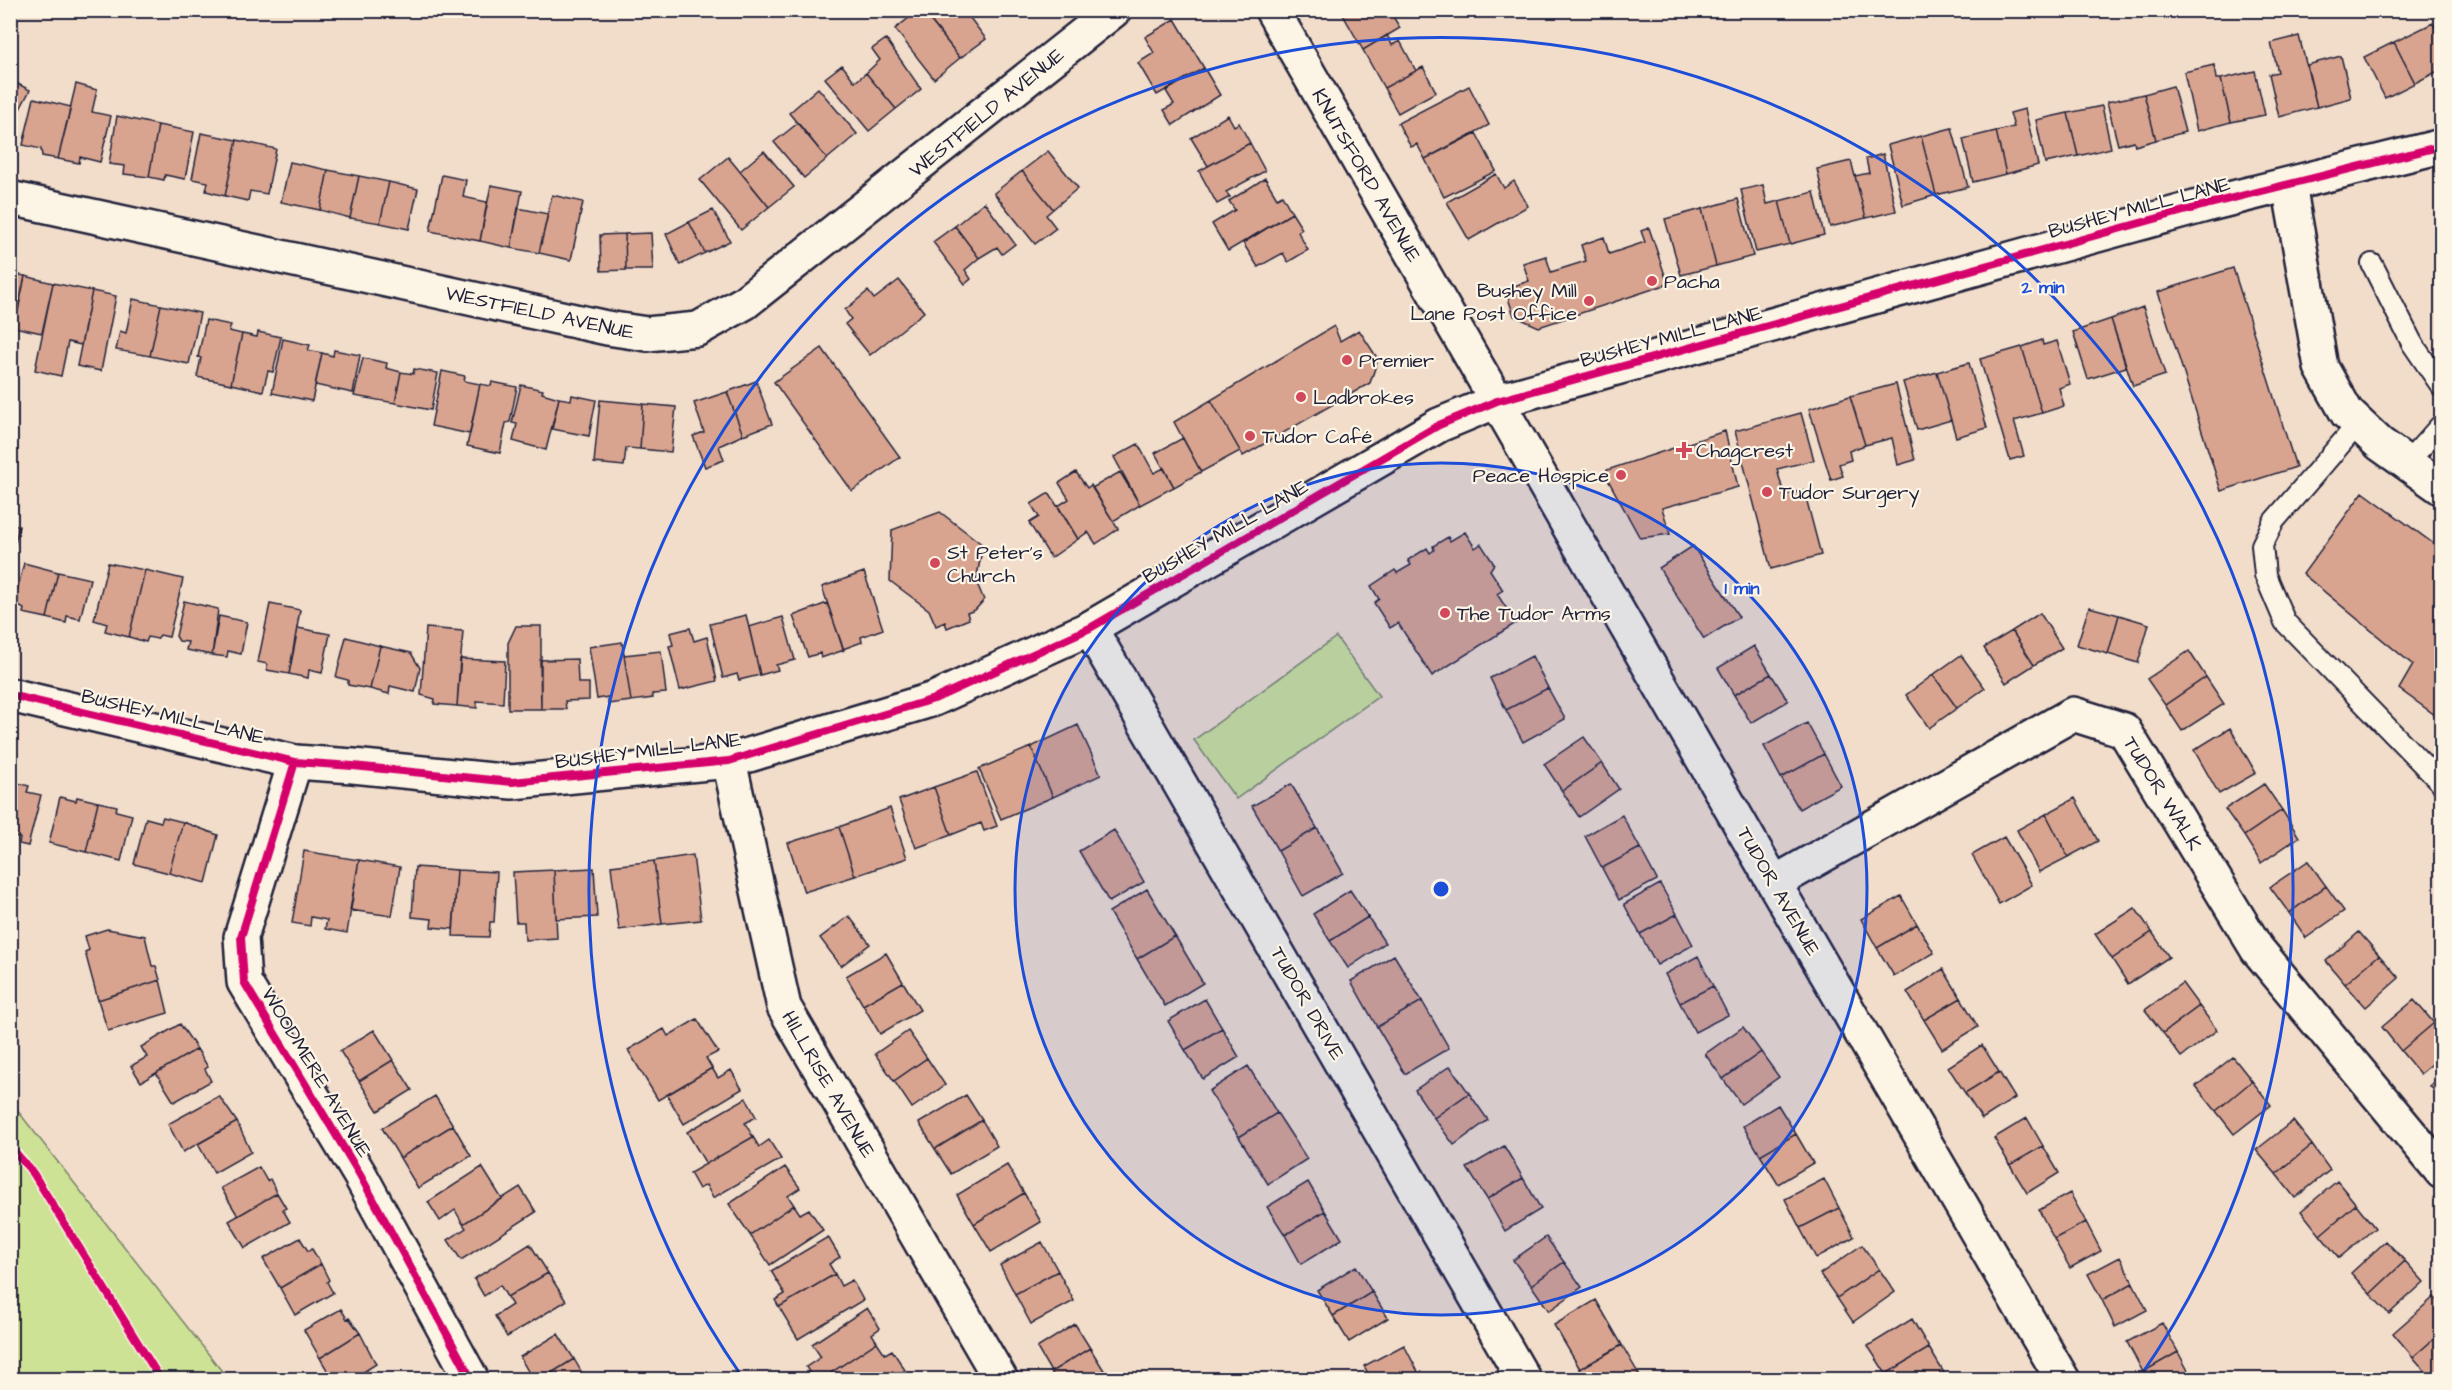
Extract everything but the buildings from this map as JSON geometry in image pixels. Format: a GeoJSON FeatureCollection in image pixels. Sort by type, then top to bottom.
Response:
{"type":"FeatureCollection","features":[{"type":"Feature","properties":{"kind":"street","name":"WESTFIELD AVENUE"},"geometry":{"type":"LineString","coordinates":[[10,198],[607,327],[646,334],[698,328],[744,303],[1114,10]]}},
{"type":"Feature","properties":{"kind":"street","name":"KNUTSFORD AVENUE"},"geometry":{"type":"LineString","coordinates":[[1272,10],[1497,401]]}},
{"type":"Feature","properties":{"kind":"street","name":"BUSHEY MILL LANE"},"geometry":{"type":"LineString","coordinates":[[10,694],[295,762],[512,783],[729,762],[934,699],[1090,628],[1439,425],[1497,401],[2210,204],[2442,146]]}},
{"type":"Feature","properties":{"kind":"street"},"geometry":{"type":"LineString","coordinates":[[2289,186],[2320,367],[2347,413],[2358,424],[2380,444],[2442,488]]}},
{"type":"Feature","properties":{"kind":"street","name":"TUDOR AVENUE"},"geometry":{"type":"LineString","coordinates":[[1497,401],[2063,1380]]}},
{"type":"Feature","properties":{"kind":"street","name":"TUDOR DRIVE"},"geometry":{"type":"LineString","coordinates":[[1090,628],[1524,1380]]}},
{"type":"Feature","properties":{"kind":"street","name":"TUDOR WALK"},"geometry":{"type":"LineString","coordinates":[[1774,883],[2073,714],[2124,730],[2258,949],[2442,1172]]}},
{"type":"Feature","properties":{"kind":"street","name":"WOODMERE AVENUE"},"geometry":{"type":"LineString","coordinates":[[295,762],[241,937],[244,982],[360,1175],[472,1380]]}},
{"type":"Feature","properties":{"kind":"street","name":"HILLRISE AVENUE"},"geometry":{"type":"LineString","coordinates":[[729,762],[784,1007],[1000,1380]]}},
{"type":"Feature","properties":{"kind":"lane"},"geometry":{"type":"LineString","coordinates":[[2372,264],[2412,343],[2442,387]]}},
{"type":"Feature","properties":{"kind":"lane"},"geometry":{"type":"LineString","coordinates":[[2358,424],[2274,521],[2262,545],[2265,575],[2285,622],[2442,784]]}},
{"type":"Feature","properties":{"kind":"lane"},"geometry":{"type":"LineString","coordinates":[[2407,463],[2442,424]]}},
{"type":"Feature","properties":{"kind":"green space"},"geometry":{"type":"Polygon","coordinates":[[[1336,637],[1379,696],[1236,799],[1194,740],[1336,637]]]}},
{"type":"Feature","properties":{"kind":"green space"},"geometry":{"type":"Polygon","coordinates":[[[10,1101],[228,1379],[11,1379],[10,1101]]]}},
{"type":"Feature","properties":{"kind":"cycle path"},"geometry":{"type":"LineString","coordinates":[[10,695],[295,762],[512,782],[729,761],[934,699],[1090,628],[1439,425],[1497,401],[2209,204],[2442,146]]}},
{"type":"Feature","properties":{"kind":"cycle path"},"geometry":{"type":"LineString","coordinates":[[295,762],[241,937],[244,982],[360,1175],[472,1380]]}},
{"type":"Feature","properties":{"kind":"cycle path"},"geometry":{"type":"LineString","coordinates":[[10,1146],[33,1173],[161,1380]]}},
{"type":"Feature","properties":{"kind":"place","name":"Pacha"},"geometry":{"type":"Point","coordinates":[1652,281]}},
{"type":"Feature","properties":{"kind":"place","name":"Bushey Mill Lane Post Office"},"geometry":{"type":"Point","coordinates":[1589,301]}},
{"type":"Feature","properties":{"kind":"place","name":"Premier"},"geometry":{"type":"Point","coordinates":[1347,360]}},
{"type":"Feature","properties":{"kind":"place","name":"Ladbrokes"},"geometry":{"type":"Point","coordinates":[1301,397]}},
{"type":"Feature","properties":{"kind":"place","name":"Tudor Café"},"geometry":{"type":"Point","coordinates":[1250,436]}},
{"type":"Feature","properties":{"kind":"place","name":"Chagcrest"},"geometry":{"type":"Point","coordinates":[1684,450]}},
{"type":"Feature","properties":{"kind":"place","name":"Peace Hospice"},"geometry":{"type":"Point","coordinates":[1621,475]}},
{"type":"Feature","properties":{"kind":"place","name":"Tudor Surgery"},"geometry":{"type":"Point","coordinates":[1767,492]}},
{"type":"Feature","properties":{"kind":"place","name":"St Peter's Church"},"geometry":{"type":"Point","coordinates":[935,563]}},
{"type":"Feature","properties":{"kind":"place","name":"The Tudor Arms"},"geometry":{"type":"Point","coordinates":[1445,613]}}]}
